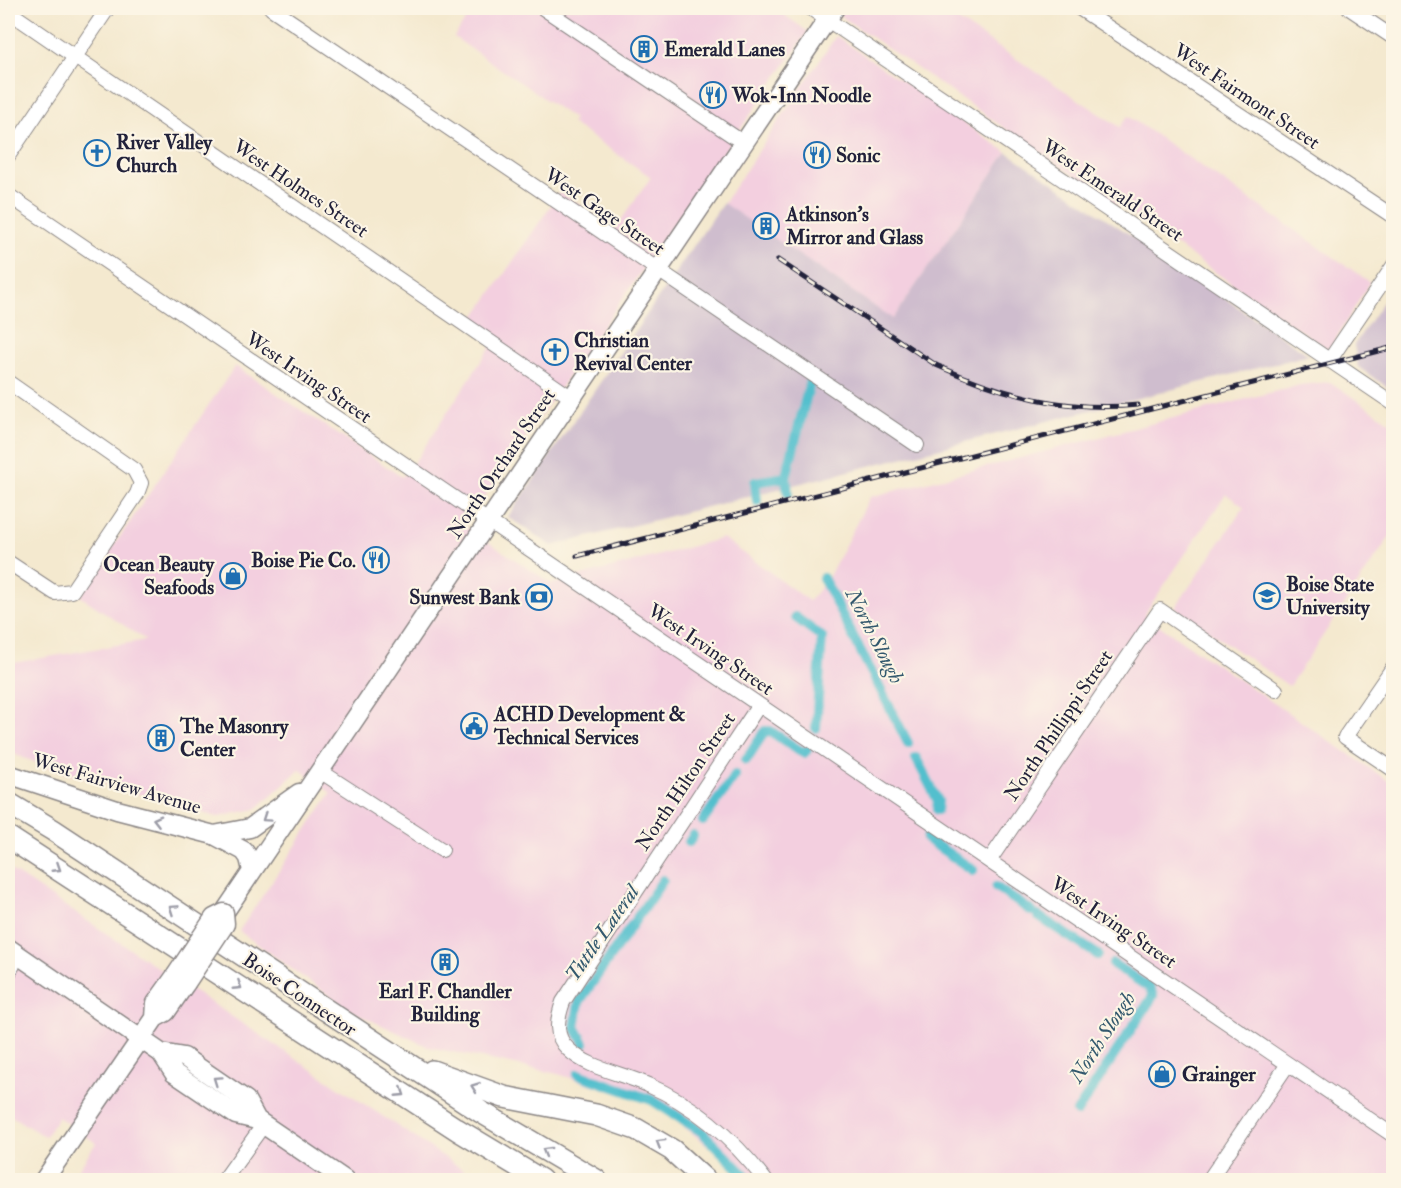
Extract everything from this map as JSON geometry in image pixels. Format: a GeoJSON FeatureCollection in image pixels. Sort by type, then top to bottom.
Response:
{"type":"FeatureCollection","features":[{"type":"Feature","properties":{"kind":"highway","name":"Boise Connector"},"geometry":{"type":"LineString","coordinates":[[8,802],[63,836],[397,1058],[481,1112],[596,1180]]}},
{"type":"Feature","properties":{"kind":"highway","name":"Boise Connector"},"geometry":{"type":"LineString","coordinates":[[8,837],[458,1130],[541,1180]]}},
{"type":"Feature","properties":{"kind":"highway"},"geometry":{"type":"LineString","coordinates":[[397,1058],[504,1097],[596,1115],[636,1129],[672,1150],[705,1180]]}},
{"type":"Feature","properties":{"kind":"main road","name":"North Orchard Street"},"geometry":{"type":"LineString","coordinates":[[44,1180],[155,1018],[166,1012],[181,979],[225,924],[226,911],[252,871],[831,14]]}},
{"type":"Feature","properties":{"kind":"main road","name":"West Fairview Avenue"},"geometry":{"type":"LineString","coordinates":[[8,774],[117,810],[214,835]]}},
{"type":"Feature","properties":{"kind":"main road"},"geometry":{"type":"LineString","coordinates":[[214,835],[250,828],[315,778]]}},
{"type":"Feature","properties":{"kind":"main road"},"geometry":{"type":"LineString","coordinates":[[214,835],[244,851],[249,858],[252,871]]}},
{"type":"Feature","properties":{"kind":"main road"},"geometry":{"type":"LineString","coordinates":[[8,948],[140,1040],[161,1053],[184,1057],[246,1100],[260,1122],[345,1180]]}},
{"type":"Feature","properties":{"kind":"main road"},"geometry":{"type":"LineString","coordinates":[[9,967],[104,1027],[116,1024]]}},
{"type":"Feature","properties":{"kind":"street"},"geometry":{"type":"LineString","coordinates":[[8,156],[108,8]]}},
{"type":"Feature","properties":{"kind":"street","name":"West Gage Street"},"geometry":{"type":"LineString","coordinates":[[271,8],[917,445]]}},
{"type":"Feature","properties":{"kind":"street"},"geometry":{"type":"LineString","coordinates":[[543,8],[745,144]]}},
{"type":"Feature","properties":{"kind":"street","name":"West Emerald Street"},"geometry":{"type":"LineString","coordinates":[[810,8],[831,14],[1394,404]]}},
{"type":"Feature","properties":{"kind":"street","name":"West Fairmont Street"},"geometry":{"type":"LineString","coordinates":[[1079,8],[1394,217]]}},
{"type":"Feature","properties":{"kind":"street"},"geometry":{"type":"LineString","coordinates":[[1349,8],[1394,38]]}},
{"type":"Feature","properties":{"kind":"street","name":"West Holmes Street"},"geometry":{"type":"LineString","coordinates":[[8,11],[572,398]]}},
{"type":"Feature","properties":{"kind":"street","name":"West Irving Street"},"geometry":{"type":"LineString","coordinates":[[8,195],[1394,1136]]}},
{"type":"Feature","properties":{"kind":"street"},"geometry":{"type":"LineString","coordinates":[[1329,361],[1394,265]]}},
{"type":"Feature","properties":{"kind":"street"},"geometry":{"type":"LineString","coordinates":[[8,382],[134,470],[141,483],[137,494],[77,587],[64,594],[46,588],[8,562]]}},
{"type":"Feature","properties":{"kind":"street","name":"North Phillippi Street"},"geometry":{"type":"LineString","coordinates":[[989,861],[1160,610],[1276,690]]}},
{"type":"Feature","properties":{"kind":"street"},"geometry":{"type":"LineString","coordinates":[[1394,666],[1345,737],[1394,770]]}},
{"type":"Feature","properties":{"kind":"street","name":"North Hilton Street"},"geometry":{"type":"LineString","coordinates":[[759,705],[563,1002],[558,1017],[558,1033],[566,1048],[580,1059],[649,1085],[708,1121],[737,1147],[765,1180]]}},
{"type":"Feature","properties":{"kind":"street"},"geometry":{"type":"LineString","coordinates":[[315,778],[442,850]]}},
{"type":"Feature","properties":{"kind":"street"},"geometry":{"type":"LineString","coordinates":[[8,939],[115,1011],[116,1024]]}},
{"type":"Feature","properties":{"kind":"street"},"geometry":{"type":"LineString","coordinates":[[1209,1180],[1288,1064]]}},
{"type":"Feature","properties":{"kind":"street"},"geometry":{"type":"LineString","coordinates":[[224,1180],[260,1122]]}},
{"type":"Feature","properties":{"kind":"shaded area"},"geometry":{"type":"Polygon","coordinates":[[[474,8],[775,8],[808,32],[464,526],[552,584],[723,538],[809,601],[827,580],[870,497],[1300,385],[1330,382],[1393,424],[1393,532],[1289,686],[1175,608],[1244,507],[1226,494],[1144,615],[1393,784],[1393,1180],[744,1180],[728,1161],[655,1105],[558,1074],[429,1047],[349,1010],[239,931],[331,793],[300,769],[256,809],[217,817],[48,767],[8,752],[8,664],[146,640],[80,596],[235,366],[402,477],[418,457],[495,340],[471,323],[560,192],[615,229],[651,177],[571,123],[574,119],[454,37],[474,8]]]}},
{"type":"Feature","properties":{"kind":"shaded area"},"geometry":{"type":"Polygon","coordinates":[[[829,8],[943,8],[954,15],[954,18],[1120,127],[1128,116],[1370,282],[1329,350],[829,8]]]}},
{"type":"Feature","properties":{"kind":"shaded area"},"geometry":{"type":"Polygon","coordinates":[[[836,36],[1007,152],[893,319],[723,204],[836,36]]]}},
{"type":"Feature","properties":{"kind":"shaded area"},"geometry":{"type":"Polygon","coordinates":[[[1007,152],[1309,355],[552,546],[508,517],[723,203],[893,319],[1007,152]]]}},
{"type":"Feature","properties":{"kind":"shaded area"},"geometry":{"type":"Polygon","coordinates":[[[1393,287],[1393,391],[1358,367],[1354,345],[1393,287]]]}},
{"type":"Feature","properties":{"kind":"shaded area"},"geometry":{"type":"Polygon","coordinates":[[[9,869],[479,1180],[71,1180],[96,1143],[58,1117],[45,1137],[8,1114],[9,869]]]}},
{"type":"Feature","properties":{"kind":"waterway","name":"North Slough"},"geometry":{"type":"LineString","coordinates":[[788,493],[786,477],[810,382]]}},
{"type":"Feature","properties":{"kind":"waterway","name":"Tuttle Lateral"},"geometry":{"type":"LineString","coordinates":[[757,501],[755,482],[786,477]]}},
{"type":"Feature","properties":{"kind":"waterway","name":"North Slough"},"geometry":{"type":"LineString","coordinates":[[823,578],[908,743]]}},
{"type":"Feature","properties":{"kind":"waterway","name":"Tuttle Lateral"},"geometry":{"type":"LineString","coordinates":[[795,617],[822,637],[816,728]]}},
{"type":"Feature","properties":{"kind":"waterway","name":"Tuttle Lateral"},"geometry":{"type":"LineString","coordinates":[[746,760],[765,731],[770,731],[804,753],[807,750]]}},
{"type":"Feature","properties":{"kind":"waterway","name":"North Slough"},"geometry":{"type":"LineString","coordinates":[[916,758],[938,801],[937,810]]}},
{"type":"Feature","properties":{"kind":"waterway","name":"Tuttle Lateral"},"geometry":{"type":"LineString","coordinates":[[703,821],[735,775]]}},
{"type":"Feature","properties":{"kind":"waterway","name":"North Slough"},"geometry":{"type":"LineString","coordinates":[[929,833],[927,839],[973,870]]}},
{"type":"Feature","properties":{"kind":"waterway","name":"Tuttle Lateral"},"geometry":{"type":"LineString","coordinates":[[689,842],[693,836]]}},
{"type":"Feature","properties":{"kind":"waterway","name":"Tuttle Lateral"},"geometry":{"type":"LineString","coordinates":[[584,1043],[575,1027],[579,1002],[663,880]]}},
{"type":"Feature","properties":{"kind":"waterway","name":"North Slough"},"geometry":{"type":"LineString","coordinates":[[996,887],[1031,911]]}},
{"type":"Feature","properties":{"kind":"waterway","name":"North Slough"},"geometry":{"type":"LineString","coordinates":[[1038,916],[1098,955]]}},
{"type":"Feature","properties":{"kind":"waterway","name":"North Slough"},"geometry":{"type":"LineString","coordinates":[[1077,1112],[1153,996],[1150,988],[1113,964]]}},
{"type":"Feature","properties":{"kind":"waterway","name":"Tuttle Lateral"},"geometry":{"type":"LineString","coordinates":[[578,1074],[652,1100],[702,1132],[750,1180]]}},
{"type":"Feature","properties":{"kind":"railway"},"geometry":{"type":"LineString","coordinates":[[778,260],[936,365],[961,376],[1034,399],[1085,406],[1138,405]]}},
{"type":"Feature","properties":{"kind":"railway"},"geometry":{"type":"LineString","coordinates":[[577,556],[1394,347]]}},
{"type":"Feature","properties":{"kind":"place","name":"Emerald Lanes"},"geometry":{"type":"Point","coordinates":[644,49]}},
{"type":"Feature","properties":{"kind":"place","name":"Wok-Inn Noodle"},"geometry":{"type":"Point","coordinates":[713,95]}},
{"type":"Feature","properties":{"kind":"place","name":"River Valley Church"},"geometry":{"type":"Point","coordinates":[97,153]}},
{"type":"Feature","properties":{"kind":"place","name":"Sonic"},"geometry":{"type":"Point","coordinates":[817,155]}},
{"type":"Feature","properties":{"kind":"place","name":"Atkinson's Mirror and Glass"},"geometry":{"type":"Point","coordinates":[766,226]}},
{"type":"Feature","properties":{"kind":"place","name":"Christian Revival Center"},"geometry":{"type":"Point","coordinates":[555,352]}},
{"type":"Feature","properties":{"kind":"place","name":"Boise Pie Co."},"geometry":{"type":"Point","coordinates":[376,560]}},
{"type":"Feature","properties":{"kind":"place","name":"Ocean Beauty Seafoods"},"geometry":{"type":"Point","coordinates":[233,576]}},
{"type":"Feature","properties":{"kind":"place","name":"Boise State University"},"geometry":{"type":"Point","coordinates":[1267,596]}},
{"type":"Feature","properties":{"kind":"place","name":"Sunwest Bank"},"geometry":{"type":"Point","coordinates":[539,597]}},
{"type":"Feature","properties":{"kind":"place","name":"ACHD Development & Technical Services"},"geometry":{"type":"Point","coordinates":[474,726]}},
{"type":"Feature","properties":{"kind":"place","name":"The Masonry Center"},"geometry":{"type":"Point","coordinates":[161,738]}},
{"type":"Feature","properties":{"kind":"place","name":"Earl F. Chandler Building"},"geometry":{"type":"Point","coordinates":[445,962]}},
{"type":"Feature","properties":{"kind":"place","name":"Grainger"},"geometry":{"type":"Point","coordinates":[1162,1074]}}]}
